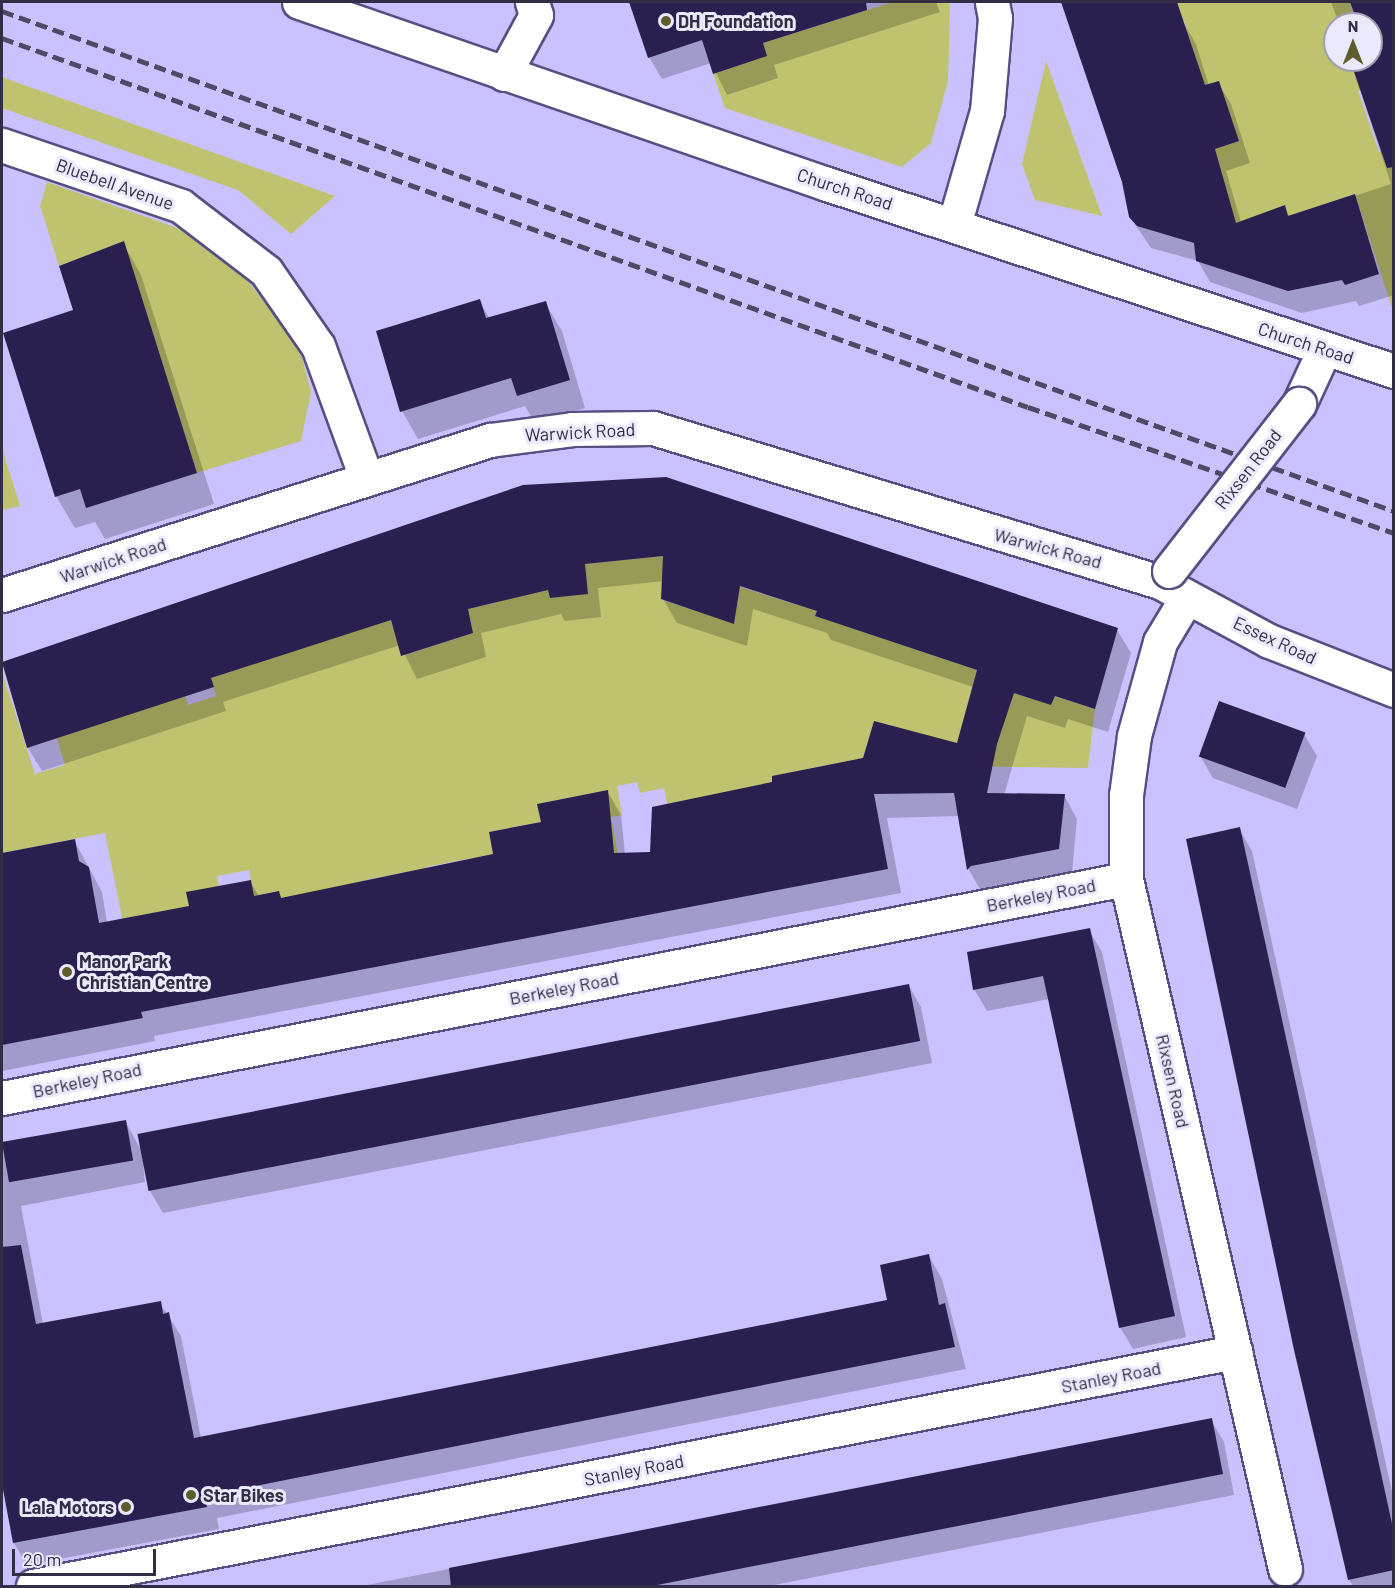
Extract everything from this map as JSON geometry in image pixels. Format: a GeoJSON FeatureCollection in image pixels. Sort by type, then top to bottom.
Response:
{"type":"FeatureCollection","features":[{"type":"Feature","properties":{"kind":"street","name":"Church Road"},"geometry":{"type":"LineString","coordinates":[[299,2],[504,74],[1324,350],[1394,371]]}},
{"type":"Feature","properties":{"kind":"street"},"geometry":{"type":"LineString","coordinates":[[504,74],[536,15],[532,2]]}},
{"type":"Feature","properties":{"kind":"street"},"geometry":{"type":"LineString","coordinates":[[954,225],[987,111],[994,18],[992,2]]}},
{"type":"Feature","properties":{"kind":"street","name":"Bluebell Avenue"},"geometry":{"type":"LineString","coordinates":[[2,145],[181,206],[266,271],[318,346],[366,477]]}},
{"type":"Feature","properties":{"kind":"street","name":"Rixsen Road"},"geometry":{"type":"LineString","coordinates":[[1285,1569],[1126,879],[1126,795],[1134,736],[1160,642],[1172,583],[1299,404],[1324,350]]}},
{"type":"Feature","properties":{"kind":"street","name":"Warwick Road"},"geometry":{"type":"LineString","coordinates":[[2,595],[366,477],[490,440],[572,429],[653,428],[1172,583]]}},
{"type":"Feature","properties":{"kind":"street","name":"Essex Road"},"geometry":{"type":"LineString","coordinates":[[1172,583],[1269,641],[1394,690]]}},
{"type":"Feature","properties":{"kind":"street","name":"Berkeley Road"},"geometry":{"type":"LineString","coordinates":[[2,1098],[1126,879]]}},
{"type":"Feature","properties":{"kind":"street","name":"Stanley Road"},"geometry":{"type":"LineString","coordinates":[[33,1587],[1235,1352]]}},
{"type":"Feature","properties":{"kind":"green space"},"geometry":{"type":"Polygon","coordinates":[[[893,2],[949,2],[950,6],[948,81],[931,143],[902,167],[725,108],[713,74],[766,56],[763,43],[893,2]]]}},
{"type":"Feature","properties":{"kind":"green space"},"geometry":{"type":"Polygon","coordinates":[[[1163,2],[1350,2],[1353,12],[1323,12],[1323,72],[1377,72],[1393,79],[1358,91],[1379,152],[1393,148],[1393,311],[1355,194],[1288,217],[1285,205],[1265,213],[1267,225],[1239,233],[1206,152],[1239,141],[1194,89],[1183,57],[1194,53],[1184,21],[1171,25],[1163,2]]]}},
{"type":"Feature","properties":{"kind":"green space"},"geometry":{"type":"Polygon","coordinates":[[[1046,61],[1102,216],[1035,200],[1022,164],[1046,61]]]}},
{"type":"Feature","properties":{"kind":"green space"},"geometry":{"type":"Polygon","coordinates":[[[2,77],[335,196],[291,234],[238,190],[2,108],[2,77]]]}},
{"type":"Feature","properties":{"kind":"green space"},"geometry":{"type":"Polygon","coordinates":[[[47,182],[186,231],[242,274],[286,329],[302,358],[311,392],[301,441],[197,473],[123,242],[59,266],[40,206],[47,182]]]}},
{"type":"Feature","properties":{"kind":"green space"},"geometry":{"type":"Polygon","coordinates":[[[2,448],[20,506],[2,510],[2,448]]]}},
{"type":"Feature","properties":{"kind":"green space"},"geometry":{"type":"Polygon","coordinates":[[[663,556],[662,600],[734,623],[740,587],[797,605],[806,580],[823,587],[816,616],[977,670],[968,703],[1006,716],[1014,693],[1051,705],[1055,696],[1095,709],[1088,768],[832,764],[807,769],[817,822],[772,783],[753,786],[753,790],[676,849],[664,788],[640,793],[637,782],[617,786],[622,815],[611,817],[619,860],[577,820],[572,797],[538,804],[541,822],[489,832],[498,881],[473,858],[425,867],[430,894],[408,872],[365,880],[369,905],[287,929],[279,891],[254,896],[249,870],[217,876],[229,940],[189,906],[141,1011],[105,833],[2,853],[2,672],[35,774],[65,765],[47,706],[182,688],[188,705],[216,696],[211,678],[390,619],[402,656],[473,633],[468,609],[495,603],[492,591],[544,577],[550,598],[588,594],[585,564],[663,556]]]}},
{"type":"Feature","properties":{"kind":"building"},"geometry":{"type":"Polygon","coordinates":[[[629,2],[866,2],[867,10],[763,43],[767,56],[713,74],[702,40],[648,58],[629,2]]]}},
{"type":"Feature","properties":{"kind":"building"},"geometry":{"type":"Polygon","coordinates":[[[1061,2],[1177,2],[1205,85],[1219,81],[1239,141],[1215,149],[1236,223],[1285,205],[1288,216],[1355,194],[1379,274],[1345,285],[1342,280],[1288,291],[1196,261],[1194,243],[1137,226],[1129,217],[1122,182],[1061,2]]]}},
{"type":"Feature","properties":{"kind":"building"},"geometry":{"type":"Polygon","coordinates":[[[1350,2],[1394,2],[1394,167],[1387,168],[1354,72],[1383,72],[1383,12],[1354,12],[1350,2]]]}},
{"type":"Feature","properties":{"kind":"building"},"geometry":{"type":"Polygon","coordinates":[[[124,241],[197,473],[86,508],[80,489],[55,497],[3,333],[73,310],[59,266],[124,241]]]}},
{"type":"Feature","properties":{"kind":"building"},"geometry":{"type":"Polygon","coordinates":[[[480,299],[486,318],[546,301],[570,380],[517,396],[511,378],[400,412],[376,331],[480,299]]]}},
{"type":"Feature","properties":{"kind":"building"},"geometry":{"type":"Polygon","coordinates":[[[666,477],[1118,628],[1095,709],[1055,696],[1051,705],[1014,693],[997,744],[987,793],[1065,794],[1059,849],[971,866],[967,870],[954,793],[874,794],[888,869],[141,1012],[143,1018],[2,1045],[2,853],[75,839],[79,861],[89,867],[99,923],[189,906],[186,892],[251,880],[254,896],[279,891],[281,898],[493,854],[489,832],[541,822],[537,804],[608,790],[614,853],[650,852],[652,807],[772,782],[772,776],[863,758],[874,721],[957,743],[977,670],[815,616],[817,611],[740,586],[734,624],[661,599],[663,556],[585,564],[588,594],[550,598],[548,590],[468,609],[473,633],[401,656],[391,620],[211,678],[214,687],[27,748],[2,662],[523,485],[666,477]]]}},
{"type":"Feature","properties":{"kind":"building"},"geometry":{"type":"Polygon","coordinates":[[[1219,701],[1305,732],[1285,788],[1199,756],[1219,701]]]}},
{"type":"Feature","properties":{"kind":"building"},"geometry":{"type":"Polygon","coordinates":[[[1240,827],[1394,1533],[1394,1570],[1348,1580],[1294,1350],[1186,839],[1240,827]]]}},
{"type":"Feature","properties":{"kind":"building"},"geometry":{"type":"Polygon","coordinates":[[[1090,928],[1175,1316],[1119,1328],[1043,976],[973,990],[967,952],[1090,928]]]}},
{"type":"Feature","properties":{"kind":"building"},"geometry":{"type":"Polygon","coordinates":[[[909,984],[920,1041],[149,1191],[137,1134],[909,984]]]}},
{"type":"Feature","properties":{"kind":"building"},"geometry":{"type":"Polygon","coordinates":[[[126,1120],[133,1160],[9,1182],[2,1142],[126,1120]]]}},
{"type":"Feature","properties":{"kind":"building"},"geometry":{"type":"Polygon","coordinates":[[[21,1245],[36,1324],[161,1301],[163,1314],[169,1312],[194,1438],[887,1300],[880,1265],[929,1254],[939,1305],[945,1303],[955,1347],[205,1496],[207,1507],[13,1543],[2,1484],[2,1247],[21,1245]]]}},
{"type":"Feature","properties":{"kind":"building"},"geometry":{"type":"Polygon","coordinates":[[[1212,1418],[1223,1474],[647,1587],[451,1587],[449,1568],[1212,1418]]]}},
{"type":"Feature","properties":{"kind":"railway"},"geometry":{"type":"LineString","coordinates":[[2,11],[1394,511]]}},
{"type":"Feature","properties":{"kind":"railway"},"geometry":{"type":"LineString","coordinates":[[2,38],[1028,407],[1394,533]]}},
{"type":"Feature","properties":{"kind":"place","name":"DH Foundation"},"geometry":{"type":"Point","coordinates":[666,21]}},
{"type":"Feature","properties":{"kind":"place","name":"Manor Park Christian Centre"},"geometry":{"type":"Point","coordinates":[67,972]}},
{"type":"Feature","properties":{"kind":"place","name":"Star Bikes"},"geometry":{"type":"Point","coordinates":[191,1495]}},
{"type":"Feature","properties":{"kind":"place","name":"Lala Motors"},"geometry":{"type":"Point","coordinates":[126,1507]}}]}
